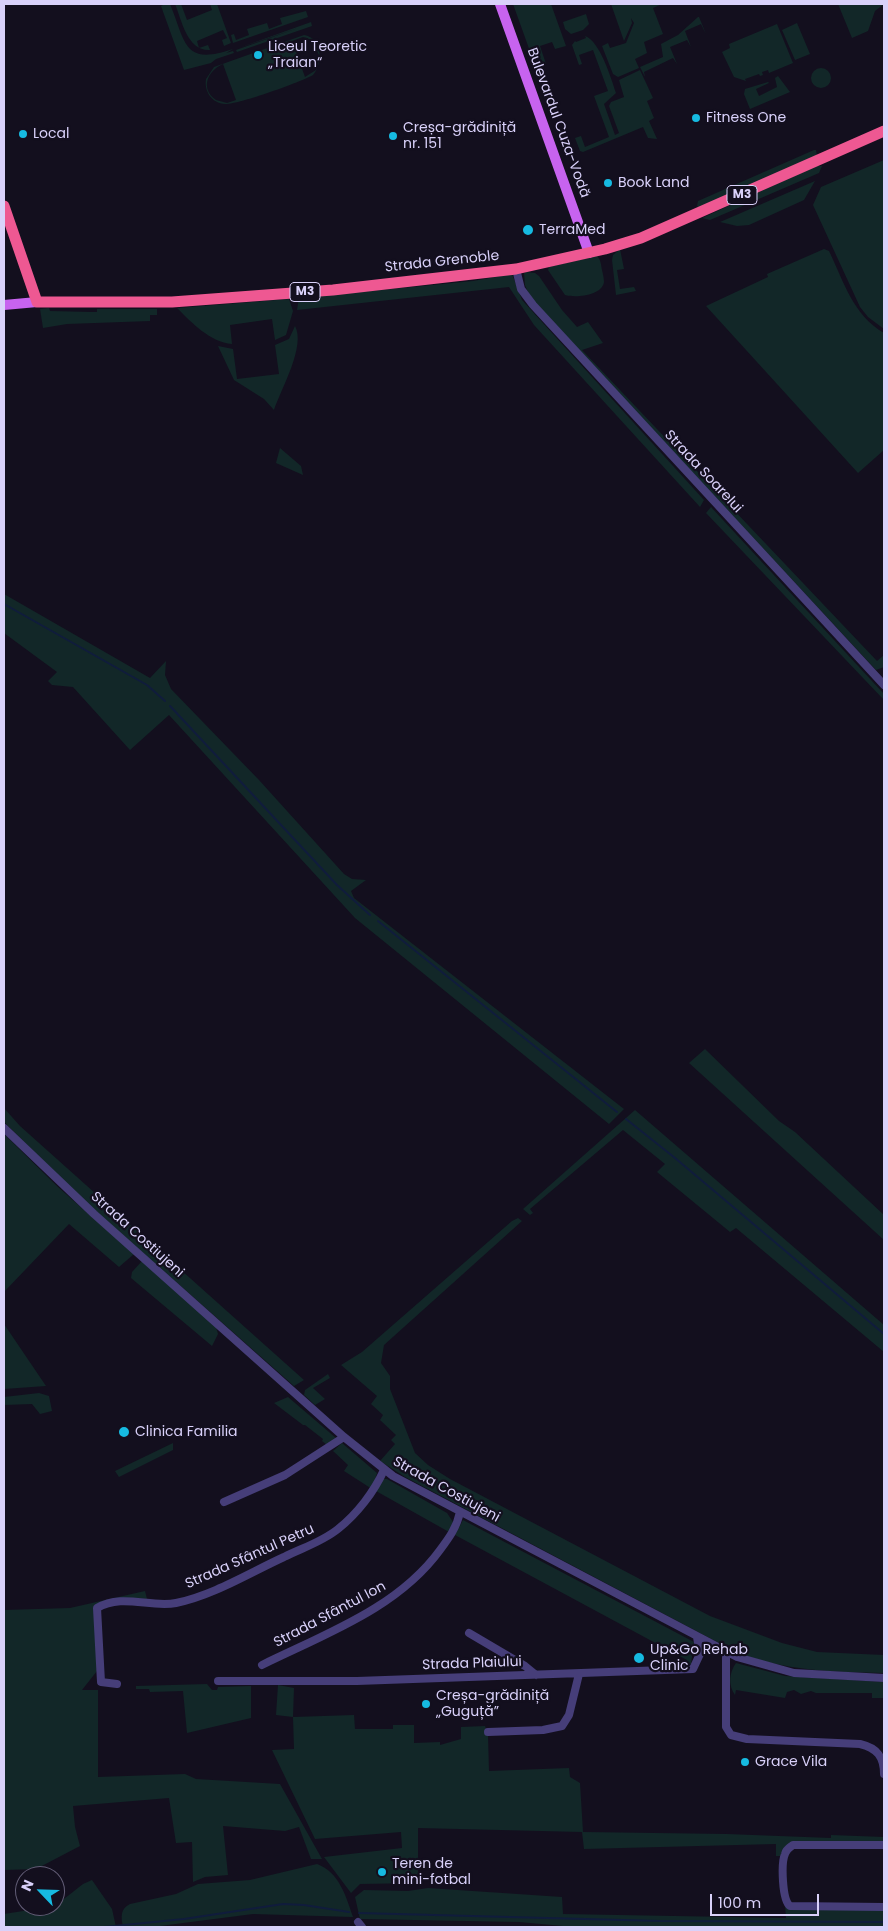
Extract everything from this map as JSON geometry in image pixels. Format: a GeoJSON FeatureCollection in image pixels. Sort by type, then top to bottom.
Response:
{"type":"FeatureCollection","features":[{"type":"Feature","properties":{"kind":"highway","name":"Strada Grenoble"},"geometry":{"type":"LineString","coordinates":[[860,141],[884,123]]}},
{"type":"Feature","properties":{"kind":"highway","name":"Strada Grenoble"},"geometry":{"type":"LineString","coordinates":[[37,302],[172,302],[333,290],[516,268],[631,242],[884,131]]}},
{"type":"Feature","properties":{"kind":"highway"},"geometry":{"type":"LineString","coordinates":[[4,206],[37,302]]}},
{"type":"Feature","properties":{"kind":"main road","name":"Bulevardul Cuza-Vodă"},"geometry":{"type":"LineString","coordinates":[[500,4],[589,252]]}},
{"type":"Feature","properties":{"kind":"main road","name":"Strada Grenoble"},"geometry":{"type":"LineString","coordinates":[[4,305],[37,302]]}},
{"type":"Feature","properties":{"kind":"street","name":"Strada Soarelui"},"geometry":{"type":"LineString","coordinates":[[516,268],[521,289],[533,305],[884,685]]}},
{"type":"Feature","properties":{"kind":"street","name":"Strada Costiujeni"},"geometry":{"type":"LineString","coordinates":[[4,1128],[94,1214],[384,1470],[697,1637],[757,1665],[789,1672],[884,1678]]}},
{"type":"Feature","properties":{"kind":"street"},"geometry":{"type":"LineString","coordinates":[[224,1502],[285,1475],[344,1436]]}},
{"type":"Feature","properties":{"kind":"street","name":"Strada Sfântul Petru"},"geometry":{"type":"LineString","coordinates":[[117,1684],[100,1682],[97,1608],[124,1601],[136,1600],[164,1604],[187,1600],[244,1577],[314,1543],[338,1529],[350,1518],[375,1487],[384,1470]]}},
{"type":"Feature","properties":{"kind":"street","name":"Strada Sfântul Ion"},"geometry":{"type":"LineString","coordinates":[[262,1665],[344,1624],[399,1593],[430,1564],[454,1529],[460,1512]]}},
{"type":"Feature","properties":{"kind":"street"},"geometry":{"type":"LineString","coordinates":[[468,1633],[525,1666],[536,1675]]}},
{"type":"Feature","properties":{"kind":"street","name":"Strada Plaiului"},"geometry":{"type":"LineString","coordinates":[[218,1681],[357,1681],[693,1669],[700,1654],[697,1637]]}},
{"type":"Feature","properties":{"kind":"street"},"geometry":{"type":"LineString","coordinates":[[726,1652],[726,1727],[731,1735],[747,1739],[866,1745],[880,1755],[884,1763],[884,1774]]}},
{"type":"Feature","properties":{"kind":"street"},"geometry":{"type":"LineString","coordinates":[[488,1732],[543,1730],[562,1726],[569,1715],[579,1674]]}},
{"type":"Feature","properties":{"kind":"street"},"geometry":{"type":"LineString","coordinates":[[884,1845],[793,1845],[784,1856],[784,1898],[788,1904],[884,1907]]}},
{"type":"Feature","properties":{"kind":"green space"},"geometry":{"type":"Polygon","coordinates":[[[170,4],[184,40],[195,53],[204,55],[217,54],[233,49],[226,53],[233,51],[234,53],[216,59],[211,63],[184,70],[161,6],[170,4]]]}},
{"type":"Feature","properties":{"kind":"green space"},"geometry":{"type":"Polygon","coordinates":[[[175,4],[181,4],[187,20],[212,10],[210,4],[217,4],[231,43],[224,46],[222,40],[227,38],[223,30],[197,41],[199,47],[196,46],[186,34],[175,4]]]}},
{"type":"Feature","properties":{"kind":"green space"},"geometry":{"type":"Polygon","coordinates":[[[513,4],[551,4],[566,46],[555,49],[552,42],[540,46],[546,64],[536,68],[513,4]]]}},
{"type":"Feature","properties":{"kind":"green space"},"geometry":{"type":"Polygon","coordinates":[[[611,4],[662,4],[653,8],[663,34],[644,42],[647,53],[635,59],[639,68],[618,77],[613,74],[602,46],[608,43],[610,48],[626,43],[634,23],[631,18],[632,23],[624,41],[611,4]]]}},
{"type":"Feature","properties":{"kind":"green space"},"geometry":{"type":"Polygon","coordinates":[[[838,4],[884,4],[875,11],[868,31],[852,38],[838,4]]]}},
{"type":"Feature","properties":{"kind":"green space"},"geometry":{"type":"Polygon","coordinates":[[[306,11],[308,17],[233,43],[231,35],[234,34],[236,40],[249,35],[247,29],[267,23],[269,29],[282,24],[280,18],[306,11]]]}},
{"type":"Feature","properties":{"kind":"green space"},"geometry":{"type":"Polygon","coordinates":[[[586,14],[589,24],[583,30],[571,34],[565,29],[563,22],[586,14]]]}},
{"type":"Feature","properties":{"kind":"green space"},"geometry":{"type":"Polygon","coordinates":[[[698,17],[706,34],[701,24],[685,31],[691,47],[687,40],[670,47],[677,64],[673,58],[644,72],[645,77],[640,67],[663,57],[661,44],[678,35],[698,17]]]}},
{"type":"Feature","properties":{"kind":"green space"},"geometry":{"type":"Polygon","coordinates":[[[311,22],[312,26],[237,52],[236,50],[298,28],[236,49],[311,22]]]}},
{"type":"Feature","properties":{"kind":"green space"},"geometry":{"type":"Polygon","coordinates":[[[797,23],[810,54],[795,60],[782,30],[797,23]]]}},
{"type":"Feature","properties":{"kind":"green space"},"geometry":{"type":"Polygon","coordinates":[[[777,24],[793,63],[769,73],[768,70],[762,72],[763,75],[760,76],[759,74],[745,79],[746,81],[734,77],[722,52],[730,48],[729,44],[777,24]]]}},
{"type":"Feature","properties":{"kind":"green space"},"geometry":{"type":"Polygon","coordinates":[[[304,35],[315,41],[320,58],[316,70],[313,75],[296,83],[242,101],[225,104],[216,102],[210,96],[206,88],[206,79],[214,67],[304,35]],[[303,37],[292,41],[305,77],[316,70],[319,55],[312,40],[303,37]],[[223,64],[213,71],[207,86],[211,96],[216,100],[227,103],[236,100],[223,64]]]}},
{"type":"Feature","properties":{"kind":"green space"},"geometry":{"type":"Polygon","coordinates":[[[585,36],[590,39],[600,52],[616,93],[604,104],[615,135],[619,133],[609,106],[611,102],[624,97],[619,80],[640,70],[653,98],[647,101],[654,118],[649,121],[657,139],[648,138],[643,127],[583,152],[580,151],[575,138],[581,136],[585,147],[609,137],[594,96],[608,91],[593,50],[579,55],[582,64],[579,65],[572,45],[575,41],[586,38],[585,36]]]}},
{"type":"Feature","properties":{"kind":"green space"},"geometry":{"type":"Polygon","coordinates":[[[208,45],[210,50],[202,49],[200,48],[208,45]]]}},
{"type":"Feature","properties":{"kind":"green space"},"geometry":{"type":"Polygon","coordinates":[[[821,68],[828,71],[831,78],[828,85],[821,88],[814,85],[811,78],[814,71],[821,68]]]}},
{"type":"Feature","properties":{"kind":"green space"},"geometry":{"type":"Polygon","coordinates":[[[778,76],[790,92],[750,109],[744,94],[745,89],[768,82],[756,89],[759,96],[777,87],[775,78],[778,76]]]}},
{"type":"Feature","properties":{"kind":"green space"},"geometry":{"type":"Polygon","coordinates":[[[816,150],[817,156],[699,208],[697,206],[698,201],[816,150]]]}},
{"type":"Feature","properties":{"kind":"green space"},"geometry":{"type":"Polygon","coordinates":[[[884,160],[884,329],[868,317],[860,307],[813,205],[821,187],[884,160]]]}},
{"type":"Feature","properties":{"kind":"green space"},"geometry":{"type":"Polygon","coordinates":[[[816,166],[822,166],[819,173],[710,220],[702,218],[816,166]]]}},
{"type":"Feature","properties":{"kind":"green space"},"geometry":{"type":"Polygon","coordinates":[[[815,181],[804,200],[749,225],[737,226],[720,222],[815,181]]]}},
{"type":"Feature","properties":{"kind":"green space"},"geometry":{"type":"Polygon","coordinates":[[[620,249],[624,269],[617,270],[620,289],[634,287],[636,291],[616,295],[612,260],[613,255],[620,249]]]}},
{"type":"Feature","properties":{"kind":"green space"},"geometry":{"type":"Polygon","coordinates":[[[824,249],[829,251],[850,297],[864,317],[884,333],[884,450],[858,473],[706,306],[768,277],[767,274],[824,249]]]}},
{"type":"Feature","properties":{"kind":"green space"},"geometry":{"type":"Polygon","coordinates":[[[597,256],[601,263],[604,282],[602,287],[588,295],[565,295],[548,270],[549,267],[597,256]]]}},
{"type":"Feature","properties":{"kind":"green space"},"geometry":{"type":"Polygon","coordinates":[[[524,273],[535,273],[539,276],[562,310],[577,327],[588,322],[603,343],[582,350],[877,661],[884,655],[884,667],[876,670],[530,297],[525,285],[524,273]]]}},
{"type":"Feature","properties":{"kind":"green space"},"geometry":{"type":"Polygon","coordinates":[[[512,274],[522,300],[704,500],[700,507],[534,325],[509,287],[297,310],[299,298],[473,281],[512,274]]]}},
{"type":"Feature","properties":{"kind":"green space"},"geometry":{"type":"Polygon","coordinates":[[[289,299],[293,311],[286,335],[275,340],[272,319],[230,325],[232,344],[209,336],[177,308],[289,299]]]}},
{"type":"Feature","properties":{"kind":"green space"},"geometry":{"type":"Polygon","coordinates":[[[49,308],[50,311],[91,312],[97,312],[97,309],[157,309],[157,315],[150,315],[150,321],[67,324],[43,328],[40,309],[49,308]]]}},
{"type":"Feature","properties":{"kind":"green space"},"geometry":{"type":"Polygon","coordinates":[[[295,326],[298,334],[295,356],[274,410],[264,399],[234,380],[218,346],[233,349],[237,379],[279,374],[275,345],[289,339],[295,326]]]}},
{"type":"Feature","properties":{"kind":"green space"},"geometry":{"type":"Polygon","coordinates":[[[280,448],[301,466],[303,475],[276,463],[280,448]]]}},
{"type":"Feature","properties":{"kind":"green space"},"geometry":{"type":"Polygon","coordinates":[[[711,507],[884,694],[884,700],[706,513],[711,507]]]}},
{"type":"Feature","properties":{"kind":"green space"},"geometry":{"type":"Polygon","coordinates":[[[4,594],[150,678],[166,661],[165,675],[171,689],[259,780],[344,874],[352,879],[366,880],[351,891],[354,898],[624,1109],[609,1124],[355,918],[169,715],[130,750],[73,687],[52,685],[48,681],[57,672],[4,633],[4,594]]]}},
{"type":"Feature","properties":{"kind":"green space"},"geometry":{"type":"Polygon","coordinates":[[[705,1049],[779,1121],[795,1132],[884,1215],[884,1240],[689,1063],[705,1049]]]}},
{"type":"Feature","properties":{"kind":"green space"},"geometry":{"type":"Polygon","coordinates":[[[4,1108],[20,1126],[304,1380],[294,1386],[81,1198],[4,1122],[4,1108]]]}},
{"type":"Feature","properties":{"kind":"green space"},"geometry":{"type":"Polygon","coordinates":[[[635,1110],[884,1325],[884,1352],[736,1228],[730,1232],[657,1172],[665,1164],[623,1130],[530,1209],[533,1213],[530,1215],[523,1209],[635,1110]]]}},
{"type":"Feature","properties":{"kind":"green space"},"geometry":{"type":"Polygon","coordinates":[[[4,1134],[58,1187],[134,1254],[119,1267],[69,1224],[4,1292],[4,1134]]]}},
{"type":"Feature","properties":{"kind":"green space"},"geometry":{"type":"Polygon","coordinates":[[[518,1218],[522,1221],[384,1345],[381,1363],[390,1376],[390,1389],[415,1453],[428,1465],[450,1479],[710,1616],[782,1643],[817,1652],[884,1655],[884,1673],[827,1671],[790,1667],[736,1652],[405,1477],[380,1461],[395,1444],[391,1440],[396,1435],[380,1420],[383,1415],[371,1404],[377,1396],[341,1365],[362,1352],[512,1221],[518,1218]]]}},
{"type":"Feature","properties":{"kind":"green space"},"geometry":{"type":"Polygon","coordinates":[[[142,1261],[216,1327],[218,1334],[212,1346],[131,1278],[132,1272],[142,1261]]]}},
{"type":"Feature","properties":{"kind":"green space"},"geometry":{"type":"Polygon","coordinates":[[[4,1324],[46,1386],[4,1389],[4,1324]]]}},
{"type":"Feature","properties":{"kind":"green space"},"geometry":{"type":"Polygon","coordinates":[[[328,1374],[330,1378],[313,1388],[325,1399],[315,1405],[304,1395],[305,1390],[328,1374]]]}},
{"type":"Feature","properties":{"kind":"green space"},"geometry":{"type":"Polygon","coordinates":[[[39,1393],[49,1396],[52,1411],[40,1414],[32,1404],[4,1405],[4,1397],[39,1393]]]}},
{"type":"Feature","properties":{"kind":"green space"},"geometry":{"type":"Polygon","coordinates":[[[288,1397],[336,1438],[327,1445],[322,1441],[323,1439],[274,1403],[288,1397]]]}},
{"type":"Feature","properties":{"kind":"green space"},"geometry":{"type":"Polygon","coordinates":[[[173,1443],[173,1450],[119,1477],[115,1471],[173,1443]]]}},
{"type":"Feature","properties":{"kind":"green space"},"geometry":{"type":"Polygon","coordinates":[[[342,1443],[377,1473],[372,1489],[344,1471],[348,1465],[333,1451],[342,1443]]]}},
{"type":"Feature","properties":{"kind":"green space"},"geometry":{"type":"Polygon","coordinates":[[[383,1479],[387,1479],[447,1513],[453,1522],[449,1532],[376,1491],[383,1479]]]}},
{"type":"Feature","properties":{"kind":"green space"},"geometry":{"type":"Polygon","coordinates":[[[463,1520],[694,1642],[691,1664],[682,1665],[687,1660],[455,1535],[463,1520]]]}},
{"type":"Feature","properties":{"kind":"green space"},"geometry":{"type":"Polygon","coordinates":[[[145,1591],[147,1599],[132,1598],[95,1605],[97,1671],[82,1690],[98,1690],[98,1777],[185,1774],[196,1779],[280,1784],[322,1859],[311,1859],[299,1827],[285,1831],[223,1826],[228,1875],[205,1877],[193,1882],[192,1842],[176,1843],[169,1798],[73,1806],[75,1827],[80,1846],[42,1866],[15,1866],[15,1870],[4,1870],[4,1610],[70,1608],[145,1591]]]}},
{"type":"Feature","properties":{"kind":"green space"},"geometry":{"type":"Polygon","coordinates":[[[736,1663],[785,1676],[884,1682],[884,1698],[872,1698],[872,1693],[816,1693],[811,1691],[801,1694],[794,1690],[787,1692],[785,1698],[736,1690],[735,1695],[730,1679],[736,1663]]]}},
{"type":"Feature","properties":{"kind":"green space"},"geometry":{"type":"Polygon","coordinates":[[[207,1684],[212,1690],[217,1690],[218,1687],[251,1686],[251,1718],[187,1733],[183,1691],[150,1692],[149,1689],[136,1689],[136,1686],[207,1684]]]}},
{"type":"Feature","properties":{"kind":"green space"},"geometry":{"type":"Polygon","coordinates":[[[278,1685],[294,1688],[293,1717],[276,1715],[278,1685]]]}},
{"type":"Feature","properties":{"kind":"green space"},"geometry":{"type":"Polygon","coordinates":[[[354,1715],[355,1729],[393,1729],[393,1725],[414,1725],[414,1743],[440,1742],[440,1745],[461,1739],[461,1727],[485,1726],[488,1735],[489,1771],[569,1768],[570,1777],[580,1783],[583,1832],[831,1838],[831,1835],[884,1837],[884,1842],[785,1848],[780,1856],[776,1856],[776,1844],[584,1849],[582,1832],[418,1828],[418,1883],[360,1884],[351,1893],[324,1857],[402,1848],[401,1832],[315,1839],[272,1750],[294,1749],[293,1717],[354,1715]]]}},
{"type":"Feature","properties":{"kind":"green space"},"geometry":{"type":"Polygon","coordinates":[[[317,1864],[331,1873],[341,1886],[353,1917],[253,1914],[152,1927],[123,1927],[122,1914],[124,1908],[130,1904],[176,1894],[198,1884],[250,1880],[317,1864]]]}},
{"type":"Feature","properties":{"kind":"green space"},"geometry":{"type":"Polygon","coordinates":[[[92,1880],[112,1909],[116,1927],[4,1927],[4,1914],[15,1912],[15,1916],[65,1916],[65,1898],[83,1884],[92,1880]]]}},
{"type":"Feature","properties":{"kind":"green space"},"geometry":{"type":"Polygon","coordinates":[[[428,1888],[562,1897],[563,1914],[786,1918],[785,1905],[884,1910],[884,1927],[563,1926],[519,1922],[360,1919],[355,1897],[364,1890],[408,1891],[428,1888]]]}},
{"type":"Feature","properties":{"kind":"waterway"},"geometry":{"type":"LineString","coordinates":[[4,604],[147,685],[165,701]]}},
{"type":"Feature","properties":{"kind":"waterway"},"geometry":{"type":"LineString","coordinates":[[170,706],[337,885],[370,915]]}},
{"type":"Feature","properties":{"kind":"waterway"},"geometry":{"type":"LineString","coordinates":[[378,921],[617,1112]]}},
{"type":"Feature","properties":{"kind":"waterway"},"geometry":{"type":"LineString","coordinates":[[626,1119],[884,1334]]}},
{"type":"Feature","properties":{"kind":"waterway"},"geometry":{"type":"LineString","coordinates":[[104,1927],[184,1919],[283,1904],[304,1905],[349,1912]]}},
{"type":"Feature","properties":{"kind":"waterway"},"geometry":{"type":"LineString","coordinates":[[359,1913],[660,1921],[884,1922]]}},
{"type":"Feature","properties":{"kind":"place","name":"Liceul Teoretic „Traian“"},"geometry":{"type":"Point","coordinates":[258,55]}},
{"type":"Feature","properties":{"kind":"place","name":"Fitness One"},"geometry":{"type":"Point","coordinates":[696,118]}},
{"type":"Feature","properties":{"kind":"place","name":"Local"},"geometry":{"type":"Point","coordinates":[23,134]}},
{"type":"Feature","properties":{"kind":"place","name":"Creșa-grădiniță nr. 151"},"geometry":{"type":"Point","coordinates":[393,136]}},
{"type":"Feature","properties":{"kind":"place","name":"Book Land"},"geometry":{"type":"Point","coordinates":[608,183]}},
{"type":"Feature","properties":{"kind":"place","name":"TerraMed"},"geometry":{"type":"Point","coordinates":[528,230]}},
{"type":"Feature","properties":{"kind":"place","name":"Clinica Familia"},"geometry":{"type":"Point","coordinates":[124,1432]}},
{"type":"Feature","properties":{"kind":"place","name":"Up&Go Rehab Clinic"},"geometry":{"type":"Point","coordinates":[639,1658]}},
{"type":"Feature","properties":{"kind":"place","name":"Creșa-grădiniță „Guguță”"},"geometry":{"type":"Point","coordinates":[426,1704]}},
{"type":"Feature","properties":{"kind":"place","name":"Grace Vila"},"geometry":{"type":"Point","coordinates":[745,1762]}},
{"type":"Feature","properties":{"kind":"place","name":"Teren de mini-fotbal"},"geometry":{"type":"Point","coordinates":[382,1872]}}]}
